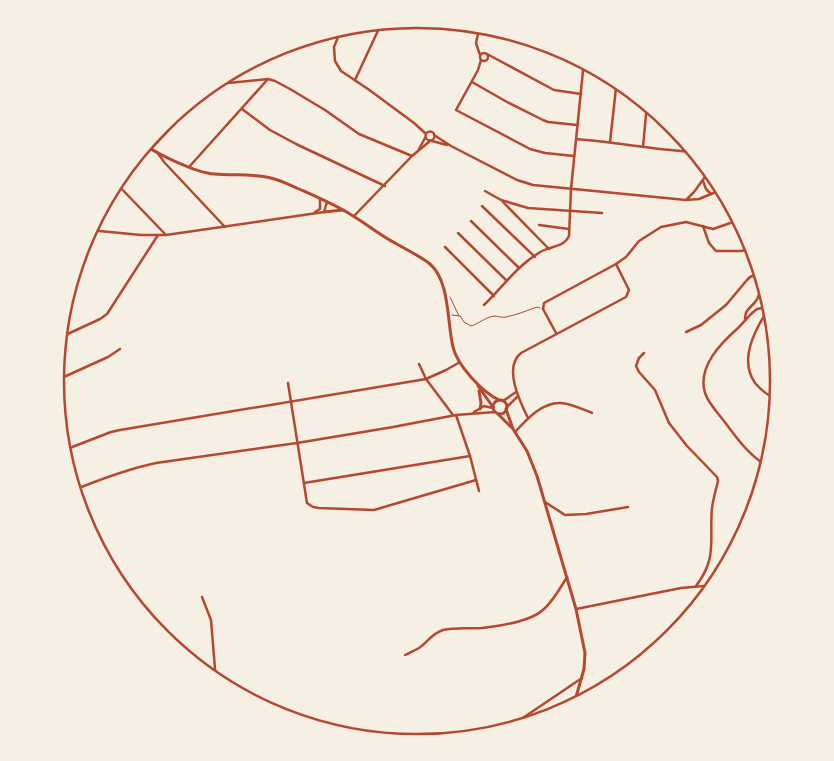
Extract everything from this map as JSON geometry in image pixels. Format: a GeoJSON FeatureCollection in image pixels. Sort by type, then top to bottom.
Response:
{"type":"FeatureCollection","features":[{"type":"Feature","properties":{"kind":"street"},"geometry":{"type":"LineString","coordinates":[[355,80],[378,30]]}},
{"type":"Feature","properties":{"kind":"street"},"geometry":{"type":"LineString","coordinates":[[478,33],[476,43],[482,54],[481,60],[478,70],[456,110],[530,149],[545,153],[574,156]]}},
{"type":"Feature","properties":{"kind":"street"},"geometry":{"type":"LineString","coordinates":[[338,37],[334,48],[335,61],[341,72],[355,80],[425,133],[431,132],[451,146],[516,180],[534,185],[686,200],[693,200],[716,192]]}},
{"type":"Feature","properties":{"kind":"street"},"geometry":{"type":"LineString","coordinates":[[482,54],[487,54],[554,90],[581,94]]}},
{"type":"Feature","properties":{"kind":"street"},"geometry":{"type":"LineString","coordinates":[[478,70],[487,60],[487,54]]}},
{"type":"Feature","properties":{"kind":"street"},"geometry":{"type":"LineString","coordinates":[[481,60],[499,61]]}},
{"type":"Feature","properties":{"kind":"street"},"geometry":{"type":"LineString","coordinates":[[484,305],[519,268],[543,251],[562,244],[569,236],[571,189],[583,69]]}},
{"type":"Feature","properties":{"kind":"street"},"geometry":{"type":"LineString","coordinates":[[228,83],[268,79],[275,81],[325,110],[359,134],[412,156]]}},
{"type":"Feature","properties":{"kind":"street"},"geometry":{"type":"LineString","coordinates":[[189,167],[268,79]]}},
{"type":"Feature","properties":{"kind":"street"},"geometry":{"type":"LineString","coordinates":[[472,82],[543,120],[577,125]]}},
{"type":"Feature","properties":{"kind":"street"},"geometry":{"type":"LineString","coordinates":[[610,142],[616,89]]}},
{"type":"Feature","properties":{"kind":"street"},"geometry":{"type":"LineString","coordinates":[[242,109],[270,130],[384,186]]}},
{"type":"Feature","properties":{"kind":"street"},"geometry":{"type":"LineString","coordinates":[[643,147],[646,112]]}},
{"type":"Feature","properties":{"kind":"street"},"geometry":{"type":"LineString","coordinates":[[154,145],[170,128]]}},
{"type":"Feature","properties":{"kind":"street"},"geometry":{"type":"LineString","coordinates":[[418,150],[426,133]]}},
{"type":"Feature","properties":{"kind":"street"},"geometry":{"type":"LineString","coordinates":[[354,216],[418,150],[434,138],[434,135]]}},
{"type":"Feature","properties":{"kind":"street"},"geometry":{"type":"LineString","coordinates":[[425,138],[451,146]]}},
{"type":"Feature","properties":{"kind":"street"},"geometry":{"type":"LineString","coordinates":[[576,139],[685,151]]}},
{"type":"Feature","properties":{"kind":"street"},"geometry":{"type":"LineString","coordinates":[[151,149],[202,172],[256,175],[270,178],[320,199],[354,216],[434,268],[441,279],[453,348],[460,362],[477,383],[492,397],[506,403],[514,430],[527,451],[537,476],[576,609],[585,653],[583,677],[577,695]]}},
{"type":"Feature","properties":{"kind":"street"},"geometry":{"type":"LineString","coordinates":[[157,152],[164,162],[225,227]]}},
{"type":"Feature","properties":{"kind":"street"},"geometry":{"type":"LineString","coordinates":[[686,200],[705,177]]}},
{"type":"Feature","properties":{"kind":"street"},"geometry":{"type":"LineString","coordinates":[[703,180],[706,189],[711,194]]}},
{"type":"Feature","properties":{"kind":"street"},"geometry":{"type":"LineString","coordinates":[[121,188],[166,234]]}},
{"type":"Feature","properties":{"kind":"street"},"geometry":{"type":"LineString","coordinates":[[485,191],[501,200],[528,208],[602,213]]}},
{"type":"Feature","properties":{"kind":"street"},"geometry":{"type":"LineString","coordinates":[[312,214],[320,209],[320,199]]}},
{"type":"Feature","properties":{"kind":"street"},"geometry":{"type":"LineString","coordinates":[[501,200],[549,249]]}},
{"type":"Feature","properties":{"kind":"street"},"geometry":{"type":"LineString","coordinates":[[324,212],[327,202]]}},
{"type":"Feature","properties":{"kind":"street"},"geometry":{"type":"LineString","coordinates":[[482,206],[535,257]]}},
{"type":"Feature","properties":{"kind":"street"},"geometry":{"type":"LineString","coordinates":[[97,231],[158,235],[344,210]]}},
{"type":"Feature","properties":{"kind":"street"},"geometry":{"type":"LineString","coordinates":[[472,221],[519,268]]}},
{"type":"Feature","properties":{"kind":"street"},"geometry":{"type":"LineString","coordinates":[[556,333],[543,309],[544,303],[616,264],[626,257],[639,241],[661,227],[686,222],[713,229],[733,222]]}},
{"type":"Feature","properties":{"kind":"street"},"geometry":{"type":"LineString","coordinates":[[539,225],[570,229]]}},
{"type":"Feature","properties":{"kind":"street"},"geometry":{"type":"LineString","coordinates":[[703,226],[709,243],[716,251],[745,250]]}},
{"type":"Feature","properties":{"kind":"street"},"geometry":{"type":"LineString","coordinates":[[458,233],[506,280]]}},
{"type":"Feature","properties":{"kind":"street"},"geometry":{"type":"LineString","coordinates":[[67,335],[107,314],[158,235]]}},
{"type":"Feature","properties":{"kind":"street"},"geometry":{"type":"LineString","coordinates":[[445,247],[494,296]]}},
{"type":"Feature","properties":{"kind":"street"},"geometry":{"type":"LineString","coordinates":[[528,418],[517,394],[513,369],[516,357],[556,333],[626,298],[629,290],[616,264]]}},
{"type":"Feature","properties":{"kind":"street"},"geometry":{"type":"LineString","coordinates":[[686,332],[708,321],[726,305],[750,277],[754,276]]}},
{"type":"Feature","properties":{"kind":"street"},"geometry":{"type":"LineString","coordinates":[[744,321],[746,312],[756,301],[759,292]]}},
{"type":"Feature","properties":{"kind":"street"},"geometry":{"type":"LineString","coordinates":[[760,461],[737,439],[711,404],[704,388],[705,376],[713,354],[755,310],[762,308]]}},
{"type":"Feature","properties":{"kind":"street"},"geometry":{"type":"LineString","coordinates":[[764,318],[756,331],[747,364],[751,376],[758,386],[769,396]]}},
{"type":"Feature","properties":{"kind":"street"},"geometry":{"type":"LineString","coordinates":[[64,376],[108,357],[120,349]]}},
{"type":"Feature","properties":{"kind":"street"},"geometry":{"type":"LineString","coordinates":[[644,353],[638,358],[636,366],[639,372],[655,390],[673,428],[687,446],[717,477],[718,481],[712,507],[710,562],[703,577],[696,586]]}},
{"type":"Feature","properties":{"kind":"street"},"geometry":{"type":"LineString","coordinates":[[71,448],[111,432],[146,425],[426,379],[460,362]]}},
{"type":"Feature","properties":{"kind":"street"},"geometry":{"type":"LineString","coordinates":[[419,364],[426,379],[455,415],[470,456],[479,491]]}},
{"type":"Feature","properties":{"kind":"street"},"geometry":{"type":"LineString","coordinates":[[288,383],[307,503],[313,507],[374,510],[476,480]]}},
{"type":"Feature","properties":{"kind":"street"},"geometry":{"type":"LineString","coordinates":[[477,383],[481,403],[480,409]]}},
{"type":"Feature","properties":{"kind":"street"},"geometry":{"type":"LineString","coordinates":[[479,388],[496,413],[514,430]]}},
{"type":"Feature","properties":{"kind":"street"},"geometry":{"type":"LineString","coordinates":[[493,407],[495,402],[517,394]]}},
{"type":"Feature","properties":{"kind":"street"},"geometry":{"type":"LineString","coordinates":[[81,487],[134,468],[156,463],[297,443],[455,415],[473,413],[502,414],[517,394]]}},
{"type":"Feature","properties":{"kind":"street"},"geometry":{"type":"LineString","coordinates":[[514,430],[541,409],[553,404],[567,404],[592,413]]}},
{"type":"Feature","properties":{"kind":"street"},"geometry":{"type":"LineString","coordinates":[[473,413],[486,406],[493,407]]}},
{"type":"Feature","properties":{"kind":"street"},"geometry":{"type":"LineString","coordinates":[[304,484],[470,456]]}},
{"type":"Feature","properties":{"kind":"street"},"geometry":{"type":"LineString","coordinates":[[545,502],[565,514],[586,514],[628,507]]}},
{"type":"Feature","properties":{"kind":"street"},"geometry":{"type":"LineString","coordinates":[[405,655],[419,648],[431,636],[444,630],[492,626],[526,620],[537,615],[545,608],[567,577]]}},
{"type":"Feature","properties":{"kind":"street"},"geometry":{"type":"LineString","coordinates":[[576,609],[704,586]]}},
{"type":"Feature","properties":{"kind":"street"},"geometry":{"type":"LineString","coordinates":[[202,597],[211,620],[216,670]]}},
{"type":"Feature","properties":{"kind":"street"},"geometry":{"type":"LineString","coordinates":[[525,716],[583,677]]}},
{"type":"Feature","properties":{"kind":"path"},"geometry":{"type":"LineString","coordinates":[[445,296],[451,297],[464,322],[471,326],[494,316],[500,318],[518,315],[537,308],[543,309]]}},
{"type":"Feature","properties":{"kind":"path"},"geometry":{"type":"LineString","coordinates":[[448,314],[460,316]]}}]}
